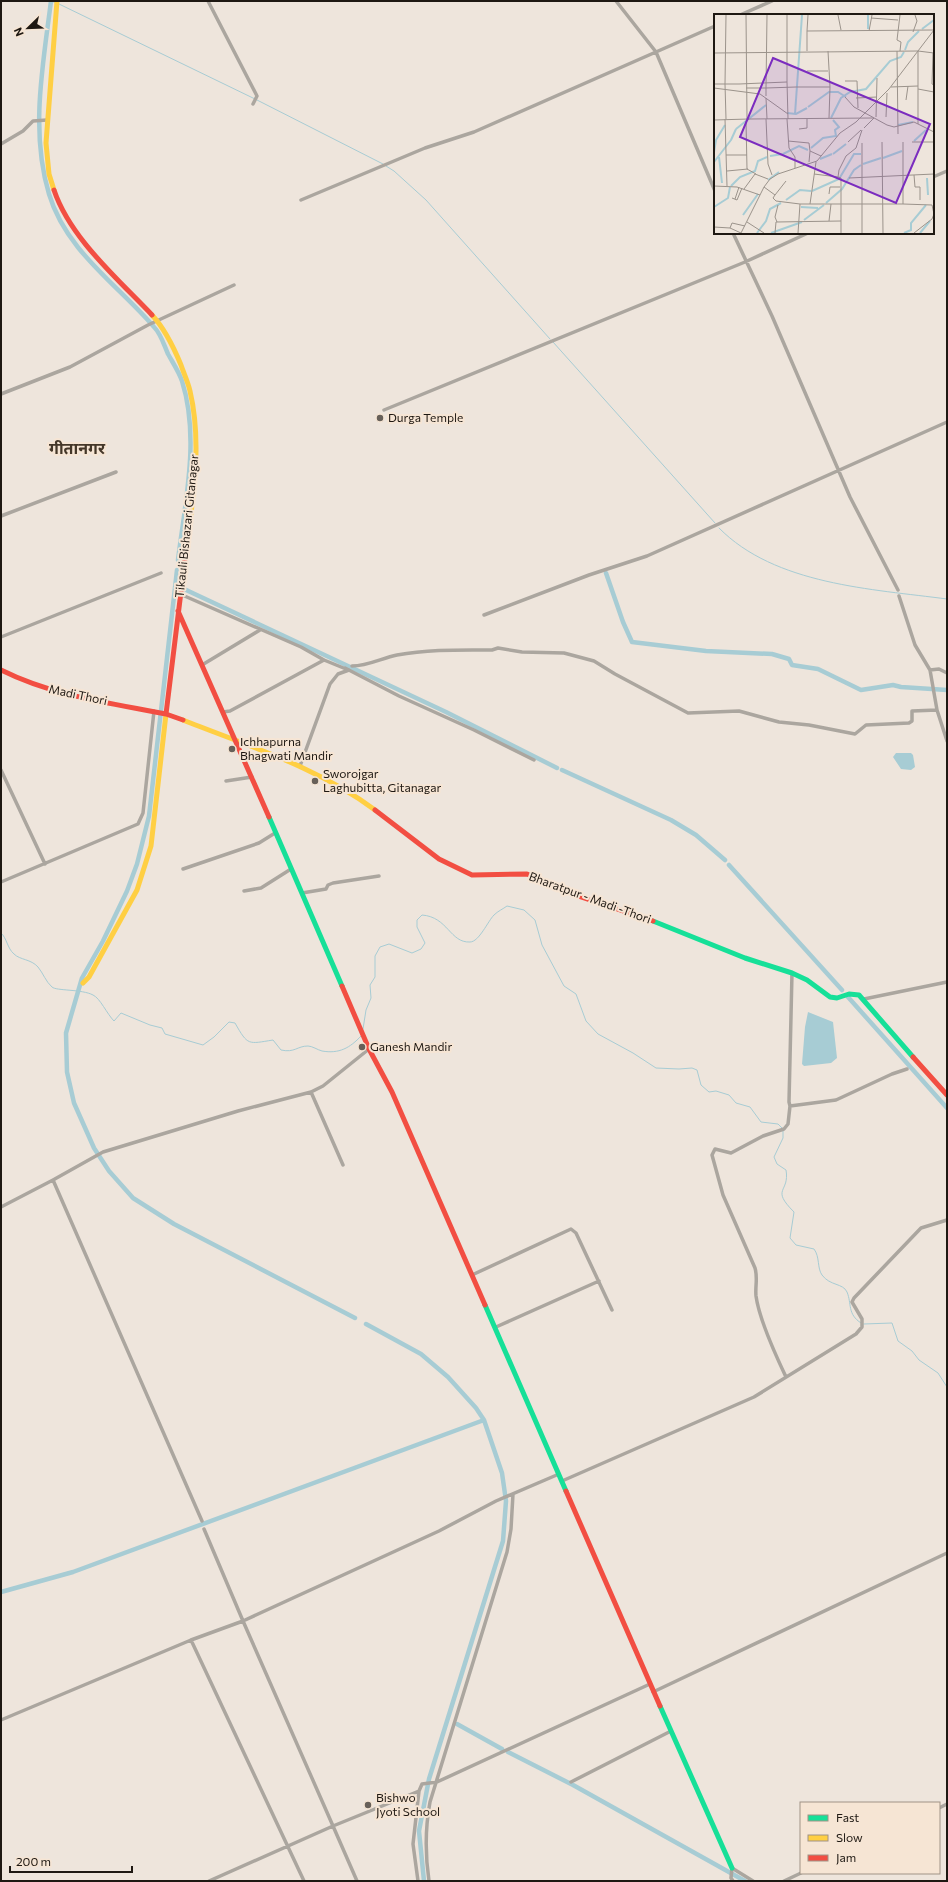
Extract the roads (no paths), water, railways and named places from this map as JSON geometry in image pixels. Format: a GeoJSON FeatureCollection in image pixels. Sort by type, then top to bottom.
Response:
{"type":"FeatureCollection","features":[{"type":"Feature","properties":{"kind":"street","name":"Tikauli Bishazari Gitanagar"},"geometry":{"type":"LineString","coordinates":[[57,1],[44,120],[49,174],[59,204],[88,247],[157,321],[176,352],[190,390],[196,436],[194,487],[150,846],[138,890],[89,977],[83,983]]}},
{"type":"Feature","properties":{"kind":"street"},"geometry":{"type":"LineString","coordinates":[[208,1],[257,96],[254,104]]}},
{"type":"Feature","properties":{"kind":"street"},"geometry":{"type":"LineString","coordinates":[[616,1],[656,52],[714,189]]}},
{"type":"Feature","properties":{"kind":"street"},"geometry":{"type":"LineString","coordinates":[[742,14],[772,1]]}},
{"type":"Feature","properties":{"kind":"street"},"geometry":{"type":"LineString","coordinates":[[301,200],[425,148],[474,132],[714,26]]}},
{"type":"Feature","properties":{"kind":"street"},"geometry":{"type":"LineString","coordinates":[[1,144],[23,131],[33,121],[44,120]]}},
{"type":"Feature","properties":{"kind":"street"},"geometry":{"type":"LineString","coordinates":[[934,177],[947,171]]}},
{"type":"Feature","properties":{"kind":"street"},"geometry":{"type":"LineString","coordinates":[[733,234],[745,262],[772,316],[850,497],[898,590]]}},
{"type":"Feature","properties":{"kind":"street"},"geometry":{"type":"LineString","coordinates":[[384,410],[745,262],[806,234]]}},
{"type":"Feature","properties":{"kind":"street"},"geometry":{"type":"LineString","coordinates":[[1,394],[70,367],[148,325],[234,285]]}},
{"type":"Feature","properties":{"kind":"street"},"geometry":{"type":"LineString","coordinates":[[484,615],[589,575],[647,556],[947,422]]}},
{"type":"Feature","properties":{"kind":"street"},"geometry":{"type":"LineString","coordinates":[[1,516],[116,472]]}},
{"type":"Feature","properties":{"kind":"street"},"geometry":{"type":"LineString","coordinates":[[1,637],[161,574]]}},
{"type":"Feature","properties":{"kind":"street"},"geometry":{"type":"LineString","coordinates":[[180,594],[301,647],[324,660],[358,673],[399,696],[480,733],[534,760]]}},
{"type":"Feature","properties":{"kind":"street"},"geometry":{"type":"LineString","coordinates":[[899,596],[915,645],[930,670],[937,710],[947,741]]}},
{"type":"Feature","properties":{"kind":"street"},"geometry":{"type":"LineString","coordinates":[[178,611],[237,742],[275,833],[365,1037],[369,1050],[392,1092],[496,1327],[653,1692],[732,1870],[732,1880]]}},
{"type":"Feature","properties":{"kind":"street"},"geometry":{"type":"LineString","coordinates":[[202,665],[260,630]]}},
{"type":"Feature","properties":{"kind":"street"},"geometry":{"type":"LineString","coordinates":[[352,666],[360,666],[396,655],[452,650],[492,650],[498,648],[522,652],[564,652],[594,661],[615,674],[688,713],[739,711],[779,722],[809,725],[855,734],[866,725],[909,723],[912,721],[912,711],[937,710]]}},
{"type":"Feature","properties":{"kind":"street"},"geometry":{"type":"LineString","coordinates":[[223,712],[230,711],[324,660]]}},
{"type":"Feature","properties":{"kind":"street"},"geometry":{"type":"LineString","coordinates":[[300,766],[330,684],[338,674],[349,670],[345,668]]}},
{"type":"Feature","properties":{"kind":"street"},"geometry":{"type":"LineString","coordinates":[[930,670],[939,669],[947,673]]}},
{"type":"Feature","properties":{"kind":"street","name":"Madi Thori"},"geometry":{"type":"LineString","coordinates":[[1,670],[21,680],[59,693],[165,714]]}},
{"type":"Feature","properties":{"kind":"street"},"geometry":{"type":"LineString","coordinates":[[1,882],[138,824],[142,812],[156,712]]}},
{"type":"Feature","properties":{"kind":"street","name":"Bharatpur - Madi -Thori"},"geometry":{"type":"LineString","coordinates":[[165,714],[300,766],[352,792],[440,859],[472,875],[484,876],[527,874],[575,895],[670,927],[745,958],[792,973],[807,980],[830,997],[837,998],[854,994],[864,999]]}},
{"type":"Feature","properties":{"kind":"street"},"geometry":{"type":"LineString","coordinates":[[1,770],[45,864]]}},
{"type":"Feature","properties":{"kind":"street"},"geometry":{"type":"LineString","coordinates":[[226,781],[252,777]]}},
{"type":"Feature","properties":{"kind":"street"},"geometry":{"type":"LineString","coordinates":[[183,869],[259,843],[275,833]]}},
{"type":"Feature","properties":{"kind":"street"},"geometry":{"type":"LineString","coordinates":[[244,891],[261,888],[291,869]]}},
{"type":"Feature","properties":{"kind":"street"},"geometry":{"type":"LineString","coordinates":[[302,892],[326,889],[328,884],[379,876]]}},
{"type":"Feature","properties":{"kind":"street"},"geometry":{"type":"LineString","coordinates":[[786,1376],[775,1354],[756,1295],[757,1275],[755,1268],[723,1195],[712,1155],[715,1149],[731,1153],[736,1151],[763,1136],[784,1129],[788,1124],[790,1106],[792,973]]}},
{"type":"Feature","properties":{"kind":"street"},"geometry":{"type":"LineString","coordinates":[[947,982],[864,999],[947,1095]]}},
{"type":"Feature","properties":{"kind":"street"},"geometry":{"type":"LineString","coordinates":[[1,1207],[100,1154],[238,1111],[310,1092],[322,1086],[369,1050]]}},
{"type":"Feature","properties":{"kind":"street"},"geometry":{"type":"LineString","coordinates":[[790,1106],[836,1100],[892,1074],[907,1069]]}},
{"type":"Feature","properties":{"kind":"street"},"geometry":{"type":"LineString","coordinates":[[310,1092],[343,1165]]}},
{"type":"Feature","properties":{"kind":"street"},"geometry":{"type":"LineString","coordinates":[[53,1180],[202,1521]]}},
{"type":"Feature","properties":{"kind":"street"},"geometry":{"type":"LineString","coordinates":[[562,1481],[754,1397],[856,1334],[862,1327],[862,1319],[852,1302],[858,1293],[920,1228],[947,1220]]}},
{"type":"Feature","properties":{"kind":"street"},"geometry":{"type":"LineString","coordinates":[[472,1275],[571,1229],[576,1233],[612,1310]]}},
{"type":"Feature","properties":{"kind":"street"},"geometry":{"type":"LineString","coordinates":[[496,1327],[599,1281]]}},
{"type":"Feature","properties":{"kind":"street"},"geometry":{"type":"LineString","coordinates":[[1,1720],[191,1640],[243,1621],[439,1531],[511,1494],[559,1474]]}},
{"type":"Feature","properties":{"kind":"street"},"geometry":{"type":"LineString","coordinates":[[429,1881],[426,1859],[426,1825],[430,1802],[507,1552],[511,1530],[511,1494]]}},
{"type":"Feature","properties":{"kind":"street"},"geometry":{"type":"LineString","coordinates":[[204,1528],[243,1621],[357,1881]]}},
{"type":"Feature","properties":{"kind":"street"},"geometry":{"type":"LineString","coordinates":[[653,1692],[947,1553]]}},
{"type":"Feature","properties":{"kind":"street"},"geometry":{"type":"LineString","coordinates":[[191,1640],[304,1881]]}},
{"type":"Feature","properties":{"kind":"street"},"geometry":{"type":"LineString","coordinates":[[418,1881],[413,1844],[419,1791],[422,1784],[432,1784],[437,1782],[650,1684]]}},
{"type":"Feature","properties":{"kind":"street"},"geometry":{"type":"LineString","coordinates":[[571,1782],[671,1731]]}},
{"type":"Feature","properties":{"kind":"street"},"geometry":{"type":"LineString","coordinates":[[209,1881],[333,1826],[419,1791]]}},
{"type":"Feature","properties":{"kind":"street"},"geometry":{"type":"LineString","coordinates":[[732,1870],[754,1881]]}},
{"type":"Feature","properties":{"kind":"street"},"geometry":{"type":"LineString","coordinates":[[784,1881],[800,1873]]}},
{"type":"Feature","properties":{"kind":"water"},"geometry":{"type":"Polygon","coordinates":[[[896,753],[911,753],[913,755],[915,767],[911,770],[901,769],[893,757],[896,753]]]}},
{"type":"Feature","properties":{"kind":"water"},"geometry":{"type":"Polygon","coordinates":[[[808,1012],[833,1022],[837,1058],[831,1063],[804,1066],[802,1064],[805,1027],[808,1012]]]}},
{"type":"Feature","properties":{"kind":"waterway"},"geometry":{"type":"LineString","coordinates":[[51,1],[40,98],[39,122],[43,170],[49,194],[57,214],[68,233],[94,266],[156,330],[182,381],[190,425],[190,447],[187,493],[178,560]]}},
{"type":"Feature","properties":{"kind":"waterway"},"geometry":{"type":"LineString","coordinates":[[59,4],[255,99]]}},
{"type":"Feature","properties":{"kind":"waterway"},"geometry":{"type":"LineString","coordinates":[[257,100],[383,164]]}},
{"type":"Feature","properties":{"kind":"waterway"},"geometry":{"type":"LineString","coordinates":[[386,166],[394,171],[426,200],[550,339]]}},
{"type":"Feature","properties":{"kind":"waterway"},"geometry":{"type":"LineString","coordinates":[[553,342],[715,523]]}},
{"type":"Feature","properties":{"kind":"waterway"},"geometry":{"type":"LineString","coordinates":[[719,528],[742,547],[768,562],[796,573],[857,587],[947,599]]}},
{"type":"Feature","properties":{"kind":"waterway"},"geometry":{"type":"LineString","coordinates":[[177,570],[149,816],[137,864],[127,891],[103,941],[82,978],[66,1033],[67,1072],[74,1103],[94,1148],[109,1171],[133,1198],[174,1224],[355,1318]]}},
{"type":"Feature","properties":{"kind":"waterway"},"geometry":{"type":"LineString","coordinates":[[606,573],[623,622],[632,642],[706,651],[772,654],[789,659],[792,665],[818,669],[861,690],[893,685],[901,687],[947,690]]}},
{"type":"Feature","properties":{"kind":"waterway"},"geometry":{"type":"LineString","coordinates":[[184,589],[446,712],[557,768]]}},
{"type":"Feature","properties":{"kind":"waterway"},"geometry":{"type":"LineString","coordinates":[[562,770],[671,820],[696,835],[725,860]]}},
{"type":"Feature","properties":{"kind":"waterway"},"geometry":{"type":"LineString","coordinates":[[729,865],[842,990]]}},
{"type":"Feature","properties":{"kind":"waterway"},"geometry":{"type":"LineString","coordinates":[[363,1029],[366,1010],[371,998],[370,985],[375,977],[375,956],[380,947],[389,944],[412,953],[421,949],[425,943],[417,927],[417,920],[422,915],[438,920],[458,938],[463,941],[470,942],[477,939],[494,915],[507,906],[524,910],[535,920],[542,945],[564,986],[576,994],[586,1021],[598,1034],[633,1053],[656,1068],[692,1068],[697,1070],[701,1085],[709,1092],[716,1091],[729,1095],[736,1103],[750,1107],[761,1122],[778,1124],[782,1128]]}},
{"type":"Feature","properties":{"kind":"waterway"},"geometry":{"type":"LineString","coordinates":[[1,933],[12,952],[16,956],[35,964],[52,987],[93,995],[98,999],[114,1021],[121,1013],[150,1025],[162,1028],[165,1034],[203,1045],[214,1037],[229,1022],[235,1023],[246,1040],[250,1042],[273,1040],[281,1050],[286,1051],[308,1046],[322,1051],[334,1052],[348,1047],[361,1036]]}},
{"type":"Feature","properties":{"kind":"waterway"},"geometry":{"type":"LineString","coordinates":[[848,997],[947,1108]]}},
{"type":"Feature","properties":{"kind":"waterway"},"geometry":{"type":"LineString","coordinates":[[783,1131],[783,1138],[774,1157],[777,1164],[786,1170],[787,1177],[782,1194],[783,1199],[794,1212],[790,1238],[796,1245],[814,1249],[817,1255],[820,1272],[825,1279],[845,1289],[852,1312],[861,1323]]}},
{"type":"Feature","properties":{"kind":"waterway"},"geometry":{"type":"LineString","coordinates":[[864,1324],[892,1323],[898,1341],[912,1351],[919,1360],[938,1373],[947,1387]]}},
{"type":"Feature","properties":{"kind":"waterway"},"geometry":{"type":"LineString","coordinates":[[366,1324],[421,1354],[448,1377],[476,1408],[484,1420],[502,1473],[506,1501],[503,1541],[429,1779],[419,1831],[424,1881]]}},
{"type":"Feature","properties":{"kind":"waterway"},"geometry":{"type":"LineString","coordinates":[[1,1592],[73,1572],[484,1420]]}},
{"type":"Feature","properties":{"kind":"waterway"},"geometry":{"type":"LineString","coordinates":[[457,1724],[502,1749]]}},
{"type":"Feature","properties":{"kind":"waterway"},"geometry":{"type":"LineString","coordinates":[[508,1752],[573,1785],[745,1881]]}},
{"type":"Feature","properties":{"kind":"place","name":"Durga Temple"},"geometry":{"type":"Point","coordinates":[380,418]}},
{"type":"Feature","properties":{"kind":"place","name":"Ichhapurna Bhagwati Mandir"},"geometry":{"type":"Point","coordinates":[232,749]}},
{"type":"Feature","properties":{"kind":"place","name":"Sworojgar Laghubitta, Gitanagar"},"geometry":{"type":"Point","coordinates":[315,781]}},
{"type":"Feature","properties":{"kind":"place","name":"Ganesh Mandir"},"geometry":{"type":"Point","coordinates":[362,1047]}},
{"type":"Feature","properties":{"kind":"place","name":"Bishwo Jyoti School"},"geometry":{"type":"Point","coordinates":[368,1805]}},
{"type":"Feature","properties":{"kind":"district","name":"गीतानगर"},"geometry":{"type":"Point","coordinates":[77,448]}}]}
